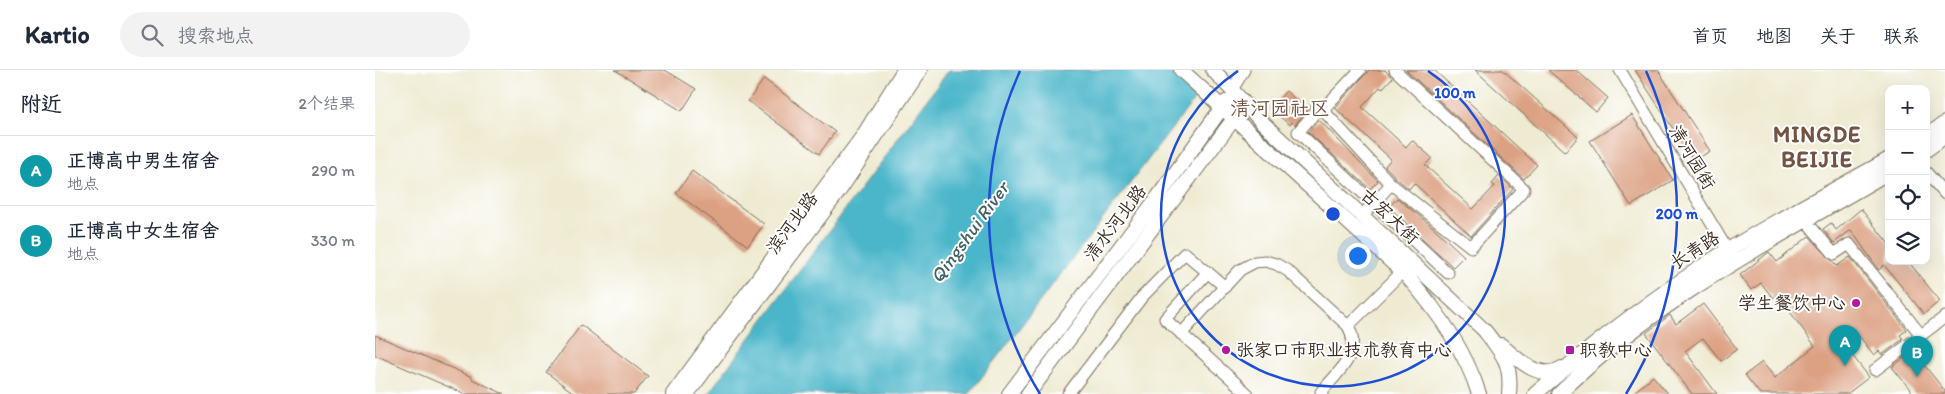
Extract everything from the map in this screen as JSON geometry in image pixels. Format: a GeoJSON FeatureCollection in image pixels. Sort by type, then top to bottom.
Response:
{"type":"FeatureCollection","features":[{"type":"Feature","properties":{"kind":"main road","name":"滨河北路"},"geometry":{"type":"LineString","coordinates":[[673,394],[851,152],[904,70]]}},
{"type":"Feature","properties":{"kind":"main road","name":"滨河北路"},"geometry":{"type":"LineString","coordinates":[[687,394],[839,191],[920,70]]}},
{"type":"Feature","properties":{"kind":"main road","name":"古宏大街"},"geometry":{"type":"LineString","coordinates":[[1181,70],[1403,272],[1426,297],[1459,347],[1479,394]]}},
{"type":"Feature","properties":{"kind":"main road","name":"古宏大街"},"geometry":{"type":"LineString","coordinates":[[1217,74],[1283,142],[1484,330],[1508,364],[1511,376],[1509,394]]}},
{"type":"Feature","properties":{"kind":"main road","name":"清水河北路"},"geometry":{"type":"LineString","coordinates":[[1009,394],[1222,108],[1232,90]]}},
{"type":"Feature","properties":{"kind":"main road","name":"清水河北路"},"geometry":{"type":"LineString","coordinates":[[1028,394],[1245,104]]}},
{"type":"Feature","properties":{"kind":"main road"},"geometry":{"type":"LineString","coordinates":[[1930,133],[1945,123]]}},
{"type":"Feature","properties":{"kind":"main road"},"geometry":{"type":"LineString","coordinates":[[1930,147],[1945,136]]}},
{"type":"Feature","properties":{"kind":"main road","name":"长青路"},"geometry":{"type":"LineString","coordinates":[[1559,394],[1629,335],[1731,256],[1885,161]]}},
{"type":"Feature","properties":{"kind":"main road","name":"长青路"},"geometry":{"type":"LineString","coordinates":[[1535,394],[1573,361],[1691,274],[1806,221],[1885,174]]}},
{"type":"Feature","properties":{"kind":"main road"},"geometry":{"type":"LineString","coordinates":[[1484,330],[1536,371],[1558,371],[1573,361]]}},
{"type":"Feature","properties":{"kind":"main road"},"geometry":{"type":"LineString","coordinates":[[1471,372],[1487,394]]}},
{"type":"Feature","properties":{"kind":"street","name":"清水河北路"},"geometry":{"type":"LineString","coordinates":[[1232,90],[1244,70]]}},
{"type":"Feature","properties":{"kind":"street"},"geometry":{"type":"LineString","coordinates":[[1283,142],[1311,112],[1327,105],[1360,70]]}},
{"type":"Feature","properties":{"kind":"street"},"geometry":{"type":"LineString","coordinates":[[1320,107],[1391,184],[1471,247],[1524,189],[1395,70]]}},
{"type":"Feature","properties":{"kind":"street","name":"清河园街"},"geometry":{"type":"LineString","coordinates":[[1620,70],[1731,256]]}},
{"type":"Feature","properties":{"kind":"street"},"geometry":{"type":"LineString","coordinates":[[1320,107],[1298,132],[1448,273]]}},
{"type":"Feature","properties":{"kind":"street"},"geometry":{"type":"LineString","coordinates":[[1929,175],[1945,194]]}},
{"type":"Feature","properties":{"kind":"street"},"geometry":{"type":"LineString","coordinates":[[1362,216],[1391,184]]}},
{"type":"Feature","properties":{"kind":"street"},"geometry":{"type":"LineString","coordinates":[[1806,221],[1834,254],[1849,244],[1921,335]]}},
{"type":"Feature","properties":{"kind":"street"},"geometry":{"type":"LineString","coordinates":[[1068,394],[1142,296],[1185,252],[1225,287]]}},
{"type":"Feature","properties":{"kind":"street"},"geometry":{"type":"LineString","coordinates":[[1181,334],[1247,265],[1265,261],[1276,264],[1288,271],[1348,326],[1353,338],[1353,347],[1344,366],[1321,392],[1323,394]]}},
{"type":"Feature","properties":{"kind":"street"},"geometry":{"type":"LineString","coordinates":[[1208,272],[1165,319],[1248,394]]}},
{"type":"Feature","properties":{"kind":"street"},"geometry":{"type":"LineString","coordinates":[[1348,326],[1403,272]]}},
{"type":"Feature","properties":{"kind":"street"},"geometry":{"type":"LineString","coordinates":[[1875,370],[1945,317]]}},
{"type":"Feature","properties":{"kind":"water","name":"Qingshui River"},"geometry":{"type":"Polygon","coordinates":[[[949,70],[1211,70],[1193,101],[969,394],[708,394],[949,70]]]}},
{"type":"Feature","properties":{"kind":"pier"},"geometry":{"type":"Polygon","coordinates":[[[1174,70],[1213,70],[1200,94],[1174,70]]]}},
{"type":"Feature","properties":{"kind":"building"},"geometry":{"type":"Polygon","coordinates":[[[615,70],[665,70],[696,89],[682,111],[615,70]]]}},
{"type":"Feature","properties":{"kind":"building"},"geometry":{"type":"Polygon","coordinates":[[[1369,70],[1385,70],[1392,78],[1382,89],[1380,87],[1362,107],[1406,147],[1412,140],[1432,158],[1425,165],[1473,209],[1495,186],[1492,184],[1499,176],[1513,189],[1471,236],[1414,183],[1409,189],[1396,178],[1385,166],[1391,159],[1335,108],[1369,70]]]}},
{"type":"Feature","properties":{"kind":"building"},"geometry":{"type":"Polygon","coordinates":[[[1406,70],[1434,70],[1537,165],[1524,179],[1406,70]]]}},
{"type":"Feature","properties":{"kind":"building"},"geometry":{"type":"Polygon","coordinates":[[[1475,70],[1503,70],[1578,137],[1565,152],[1475,70]]]}},
{"type":"Feature","properties":{"kind":"building"},"geometry":{"type":"Polygon","coordinates":[[[1548,70],[1576,70],[1608,98],[1596,112],[1548,70]]]}},
{"type":"Feature","properties":{"kind":"building"},"geometry":{"type":"Polygon","coordinates":[[[1635,70],[1658,70],[1710,151],[1694,161],[1635,70]]]}},
{"type":"Feature","properties":{"kind":"building"},"geometry":{"type":"Polygon","coordinates":[[[764,79],[835,132],[819,154],[748,101],[764,79]]]}},
{"type":"Feature","properties":{"kind":"building"},"geometry":{"type":"Polygon","coordinates":[[[1286,91],[1307,110],[1295,125],[1292,122],[1290,125],[1270,109],[1286,91]]]}},
{"type":"Feature","properties":{"kind":"building"},"geometry":{"type":"Polygon","coordinates":[[[1632,115],[1673,180],[1631,206],[1590,141],[1632,115]]]}},
{"type":"Feature","properties":{"kind":"building"},"geometry":{"type":"Polygon","coordinates":[[[1319,120],[1378,181],[1370,189],[1308,132],[1319,120]]]}},
{"type":"Feature","properties":{"kind":"building"},"geometry":{"type":"Polygon","coordinates":[[[692,171],[764,224],[748,246],[676,193],[692,171]]]}},
{"type":"Feature","properties":{"kind":"building"},"geometry":{"type":"Polygon","coordinates":[[[1397,198],[1433,227],[1464,256],[1453,267],[1389,207],[1397,198]]]}},
{"type":"Feature","properties":{"kind":"building"},"geometry":{"type":"Polygon","coordinates":[[[1861,209],[1885,239],[1885,265],[1911,265],[1940,301],[1924,314],[1884,265],[1879,270],[1851,230],[1834,243],[1823,229],[1831,223],[1836,230],[1861,209]]]}},
{"type":"Feature","properties":{"kind":"building"},"geometry":{"type":"Polygon","coordinates":[[[1809,236],[1837,266],[1850,257],[1907,330],[1900,335],[1903,339],[1882,355],[1879,351],[1874,355],[1855,331],[1842,342],[1869,377],[1847,394],[1760,394],[1745,375],[1762,362],[1775,378],[1815,346],[1777,294],[1773,298],[1761,283],[1751,290],[1740,275],[1769,252],[1777,262],[1809,236]]]}},
{"type":"Feature","properties":{"kind":"building"},"geometry":{"type":"Polygon","coordinates":[[[1703,304],[1737,349],[1721,361],[1703,338],[1685,351],[1717,394],[1692,394],[1646,333],[1670,315],[1676,324],[1703,304]]]}},
{"type":"Feature","properties":{"kind":"building"},"geometry":{"type":"Polygon","coordinates":[[[581,325],[648,376],[634,394],[575,394],[546,372],[581,325]]]}},
{"type":"Feature","properties":{"kind":"building"},"geometry":{"type":"Polygon","coordinates":[[[375,335],[472,377],[472,379],[504,394],[465,394],[375,355],[375,335]]]}},
{"type":"Feature","properties":{"kind":"building"},"geometry":{"type":"Polygon","coordinates":[[[1913,351],[1945,391],[1945,394],[1914,394],[1892,367],[1913,351]]]}},
{"type":"Feature","properties":{"kind":"building"},"geometry":{"type":"Polygon","coordinates":[[[1653,376],[1668,394],[1632,394],[1653,376]]]}},
{"type":"Feature","properties":{"kind":"place","name":"学生餐饮中心"},"geometry":{"type":"Point","coordinates":[1856,303]}},
{"type":"Feature","properties":{"kind":"place","name":"张家口市职业技术教育中心"},"geometry":{"type":"Point","coordinates":[1226,350]}},
{"type":"Feature","properties":{"kind":"place","name":"职教中心"},"geometry":{"type":"Point","coordinates":[1570,350]}},
{"type":"Feature","properties":{"kind":"place","name":"正博高中男生宿舍"},"geometry":{"type":"Point","coordinates":[1845,366]}},
{"type":"Feature","properties":{"kind":"place","name":"正博高中女生宿舍"},"geometry":{"type":"Point","coordinates":[1917,377]}},
{"type":"Feature","properties":{"kind":"district","name":"清河园社区"},"geometry":{"type":"Point","coordinates":[1280,108]}},
{"type":"Feature","properties":{"kind":"district","name":"MINGDE BEIJIE"},"geometry":{"type":"Point","coordinates":[1817,146]}}]}
